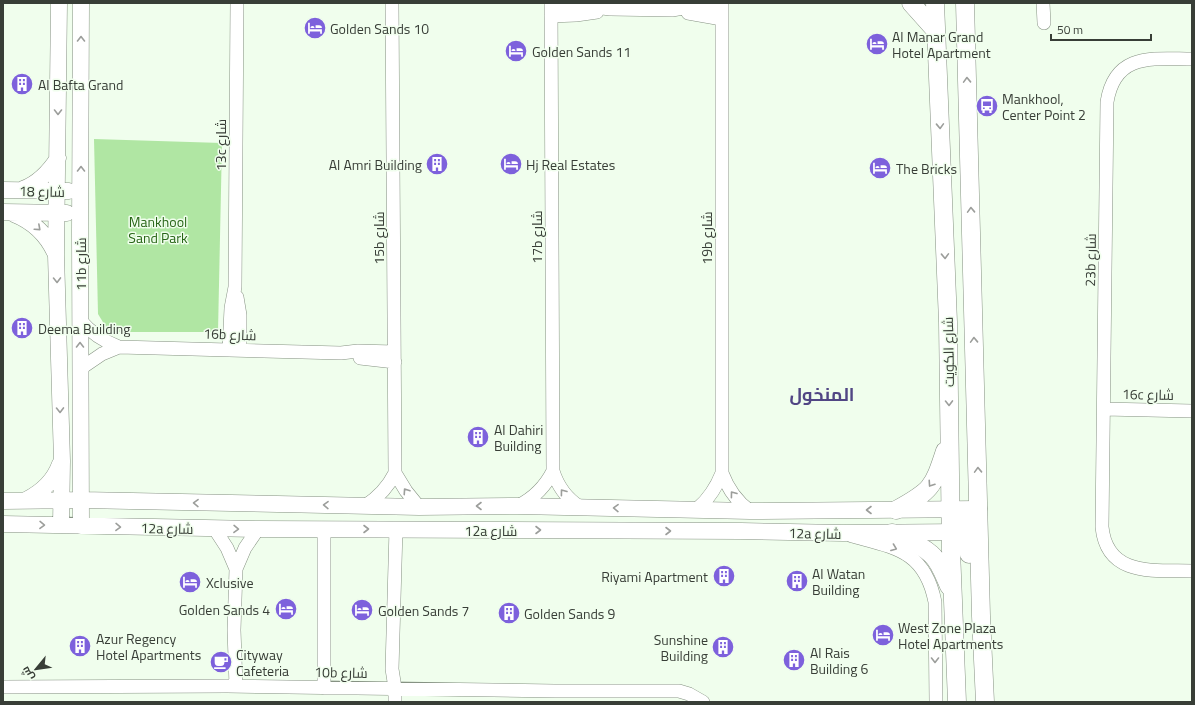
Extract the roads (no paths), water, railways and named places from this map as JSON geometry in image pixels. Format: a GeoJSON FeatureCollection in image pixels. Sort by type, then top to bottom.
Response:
{"type":"FeatureCollection","features":[{"type":"Feature","properties":{"kind":"main road"},"geometry":{"type":"LineString","coordinates":[[911,3],[936,30]]}},
{"type":"Feature","properties":{"kind":"main road","name":"شارع الكويت"},"geometry":{"type":"LineString","coordinates":[[935,3],[948,322],[950,510],[966,532]]}},
{"type":"Feature","properties":{"kind":"main road","name":"شارع الكويت"},"geometry":{"type":"LineString","coordinates":[[957,702],[953,595],[966,532],[979,509],[965,3]]}},
{"type":"Feature","properties":{"kind":"main road"},"geometry":{"type":"LineString","coordinates":[[896,510],[917,499],[929,488],[937,476],[950,435]]}},
{"type":"Feature","properties":{"kind":"main road"},"geometry":{"type":"LineString","coordinates":[[966,532],[969,549],[971,589],[976,607],[981,616],[987,697]]}},
{"type":"Feature","properties":{"kind":"main road"},"geometry":{"type":"LineString","coordinates":[[892,533],[919,546],[931,554],[940,567],[953,595]]}},
{"type":"Feature","properties":{"kind":"street","name":"11b شارع"},"geometry":{"type":"LineString","coordinates":[[59,3],[58,191],[56,255],[62,461],[61,525]]}},
{"type":"Feature","properties":{"kind":"street","name":"11b شارع"},"geometry":{"type":"LineString","coordinates":[[81,3],[81,526]]}},
{"type":"Feature","properties":{"kind":"street","name":"13c شارع"},"geometry":{"type":"LineString","coordinates":[[235,350],[231,308],[235,287],[237,3]]}},
{"type":"Feature","properties":{"kind":"street","name":"15b شارع"},"geometry":{"type":"LineString","coordinates":[[392,3],[395,473]]}},
{"type":"Feature","properties":{"kind":"street"},"geometry":{"type":"LineString","coordinates":[[1043,3],[1044,23]]}},
{"type":"Feature","properties":{"kind":"street"},"geometry":{"type":"LineString","coordinates":[[551,7],[576,15],[610,9],[672,10],[689,7],[722,10]]}},
{"type":"Feature","properties":{"kind":"street","name":"17b شارع"},"geometry":{"type":"LineString","coordinates":[[551,7],[553,472],[563,492],[572,502],[580,507]]}},
{"type":"Feature","properties":{"kind":"street","name":"19b شارع"},"geometry":{"type":"LineString","coordinates":[[722,10],[722,473],[730,490],[742,505],[750,511]]}},
{"type":"Feature","properties":{"kind":"street","name":"23b شارع"},"geometry":{"type":"LineString","coordinates":[[1192,60],[1153,59],[1134,62],[1118,74],[1112,83],[1107,102],[1102,527],[1103,535],[1109,549],[1114,556],[1127,566],[1144,570],[1192,571]]}},
{"type":"Feature","properties":{"kind":"street"},"geometry":{"type":"LineString","coordinates":[[21,190],[35,184],[41,179],[58,158]]}},
{"type":"Feature","properties":{"kind":"street","name":"شارع 18"},"geometry":{"type":"LineString","coordinates":[[3,190],[81,192]]}},
{"type":"Feature","properties":{"kind":"street"},"geometry":{"type":"LineString","coordinates":[[6,212],[24,218],[36,227],[48,240],[56,255]]}},
{"type":"Feature","properties":{"kind":"street","name":"شارع 18"},"geometry":{"type":"LineString","coordinates":[[6,212],[80,214]]}},
{"type":"Feature","properties":{"kind":"street","name":"16b شارع"},"geometry":{"type":"LineString","coordinates":[[80,320],[93,334],[110,344],[119,347],[341,353],[358,358],[394,357]]}},
{"type":"Feature","properties":{"kind":"street","name":"16b شارع"},"geometry":{"type":"LineString","coordinates":[[80,369],[102,354],[119,347]]}},
{"type":"Feature","properties":{"kind":"street","name":"16c شارع"},"geometry":{"type":"LineString","coordinates":[[1104,409],[1192,411]]}},
{"type":"Feature","properties":{"kind":"street"},"geometry":{"type":"LineString","coordinates":[[25,500],[34,496],[49,484],[62,461]]}},
{"type":"Feature","properties":{"kind":"street"},"geometry":{"type":"LineString","coordinates":[[82,472],[92,487],[99,494],[110,501]]}},
{"type":"Feature","properties":{"kind":"street"},"geometry":{"type":"LineString","coordinates":[[518,506],[539,492],[553,472]]}},
{"type":"Feature","properties":{"kind":"street"},"geometry":{"type":"LineString","coordinates":[[365,506],[375,500],[383,492],[395,473],[406,491],[419,507]]}},
{"type":"Feature","properties":{"kind":"street","name":"19b شارع"},"geometry":{"type":"LineString","coordinates":[[697,509],[712,493],[722,473]]}},
{"type":"Feature","properties":{"kind":"street","name":"12a شارع"},"geometry":{"type":"LineString","coordinates":[[3,501],[82,500],[419,507],[518,506],[750,511],[979,509]]}},
{"type":"Feature","properties":{"kind":"street","name":"12a شارع"},"geometry":{"type":"LineString","coordinates":[[3,524],[258,529],[741,531],[843,534],[966,532]]}},
{"type":"Feature","properties":{"kind":"street"},"geometry":{"type":"LineString","coordinates":[[214,528],[227,548],[236,569]]}},
{"type":"Feature","properties":{"kind":"street"},"geometry":{"type":"LineString","coordinates":[[232,686],[229,654],[234,630],[236,569],[245,548],[258,529]]}},
{"type":"Feature","properties":{"kind":"street"},"geometry":{"type":"LineString","coordinates":[[324,529],[324,688]]}},
{"type":"Feature","properties":{"kind":"street"},"geometry":{"type":"LineString","coordinates":[[386,702],[391,688],[396,529]]}},
{"type":"Feature","properties":{"kind":"street"},"geometry":{"type":"LineString","coordinates":[[843,534],[896,548],[917,562],[926,574],[932,588],[935,602],[936,702]]}},
{"type":"Feature","properties":{"kind":"street","name":"10b شارع"},"geometry":{"type":"LineString","coordinates":[[3,687],[232,686],[391,688],[550,697],[679,691],[689,694],[703,702]]}},
{"type":"Feature","properties":{"kind":"street"},"geometry":{"type":"LineString","coordinates":[[391,688],[395,702]]}},
{"type":"Feature","properties":{"kind":"place","name":"Golden Sands 10"},"geometry":{"type":"Point","coordinates":[315,28]}},
{"type":"Feature","properties":{"kind":"place","name":"Al Manar Grand Hotel Apartment"},"geometry":{"type":"Point","coordinates":[877,44]}},
{"type":"Feature","properties":{"kind":"place","name":"Golden Sands 11"},"geometry":{"type":"Point","coordinates":[516,51]}},
{"type":"Feature","properties":{"kind":"place","name":"Al Bafta Grand"},"geometry":{"type":"Point","coordinates":[22,84]}},
{"type":"Feature","properties":{"kind":"place","name":"Mankhool, Center Point 2"},"geometry":{"type":"Point","coordinates":[987,106]}},
{"type":"Feature","properties":{"kind":"place","name":"Al Amri Building"},"geometry":{"type":"Point","coordinates":[437,164]}},
{"type":"Feature","properties":{"kind":"place","name":"Hj Real Estates"},"geometry":{"type":"Point","coordinates":[511,164]}},
{"type":"Feature","properties":{"kind":"place","name":"The Bricks"},"geometry":{"type":"Point","coordinates":[880,168]}},
{"type":"Feature","properties":{"kind":"place","name":"Deema Building"},"geometry":{"type":"Point","coordinates":[22,328]}},
{"type":"Feature","properties":{"kind":"place","name":"Al Dahiri Building"},"geometry":{"type":"Point","coordinates":[478,437]}},
{"type":"Feature","properties":{"kind":"place","name":"Riyami Apartment"},"geometry":{"type":"Point","coordinates":[724,576]}},
{"type":"Feature","properties":{"kind":"place","name":"Al Watan Building"},"geometry":{"type":"Point","coordinates":[797,581]}},
{"type":"Feature","properties":{"kind":"place","name":"Xclusive"},"geometry":{"type":"Point","coordinates":[190,582]}},
{"type":"Feature","properties":{"kind":"place","name":"Golden Sands 4"},"geometry":{"type":"Point","coordinates":[286,609]}},
{"type":"Feature","properties":{"kind":"place","name":"Golden Sands 7"},"geometry":{"type":"Point","coordinates":[362,610]}},
{"type":"Feature","properties":{"kind":"place","name":"Golden Sands 9"},"geometry":{"type":"Point","coordinates":[509,613]}},
{"type":"Feature","properties":{"kind":"place","name":"West Zone Plaza Hotel Apartments"},"geometry":{"type":"Point","coordinates":[883,635]}},
{"type":"Feature","properties":{"kind":"place","name":"Azur Regency Hotel Apartments"},"geometry":{"type":"Point","coordinates":[80,646]}},
{"type":"Feature","properties":{"kind":"place","name":"Sunshine Building"},"geometry":{"type":"Point","coordinates":[723,647]}},
{"type":"Feature","properties":{"kind":"place","name":"Al Rais Building 6"},"geometry":{"type":"Point","coordinates":[794,660]}},
{"type":"Feature","properties":{"kind":"place","name":"Cityway Cafeteria"},"geometry":{"type":"Point","coordinates":[221,662]}},
{"type":"Feature","properties":{"kind":"district","name":"المنخول"},"geometry":{"type":"Point","coordinates":[822,394]}},
{"type":"Feature","properties":{"kind":"park label","name":"Mankhool Sand Park"},"geometry":{"type":"Point","coordinates":[158,230]}}]}
